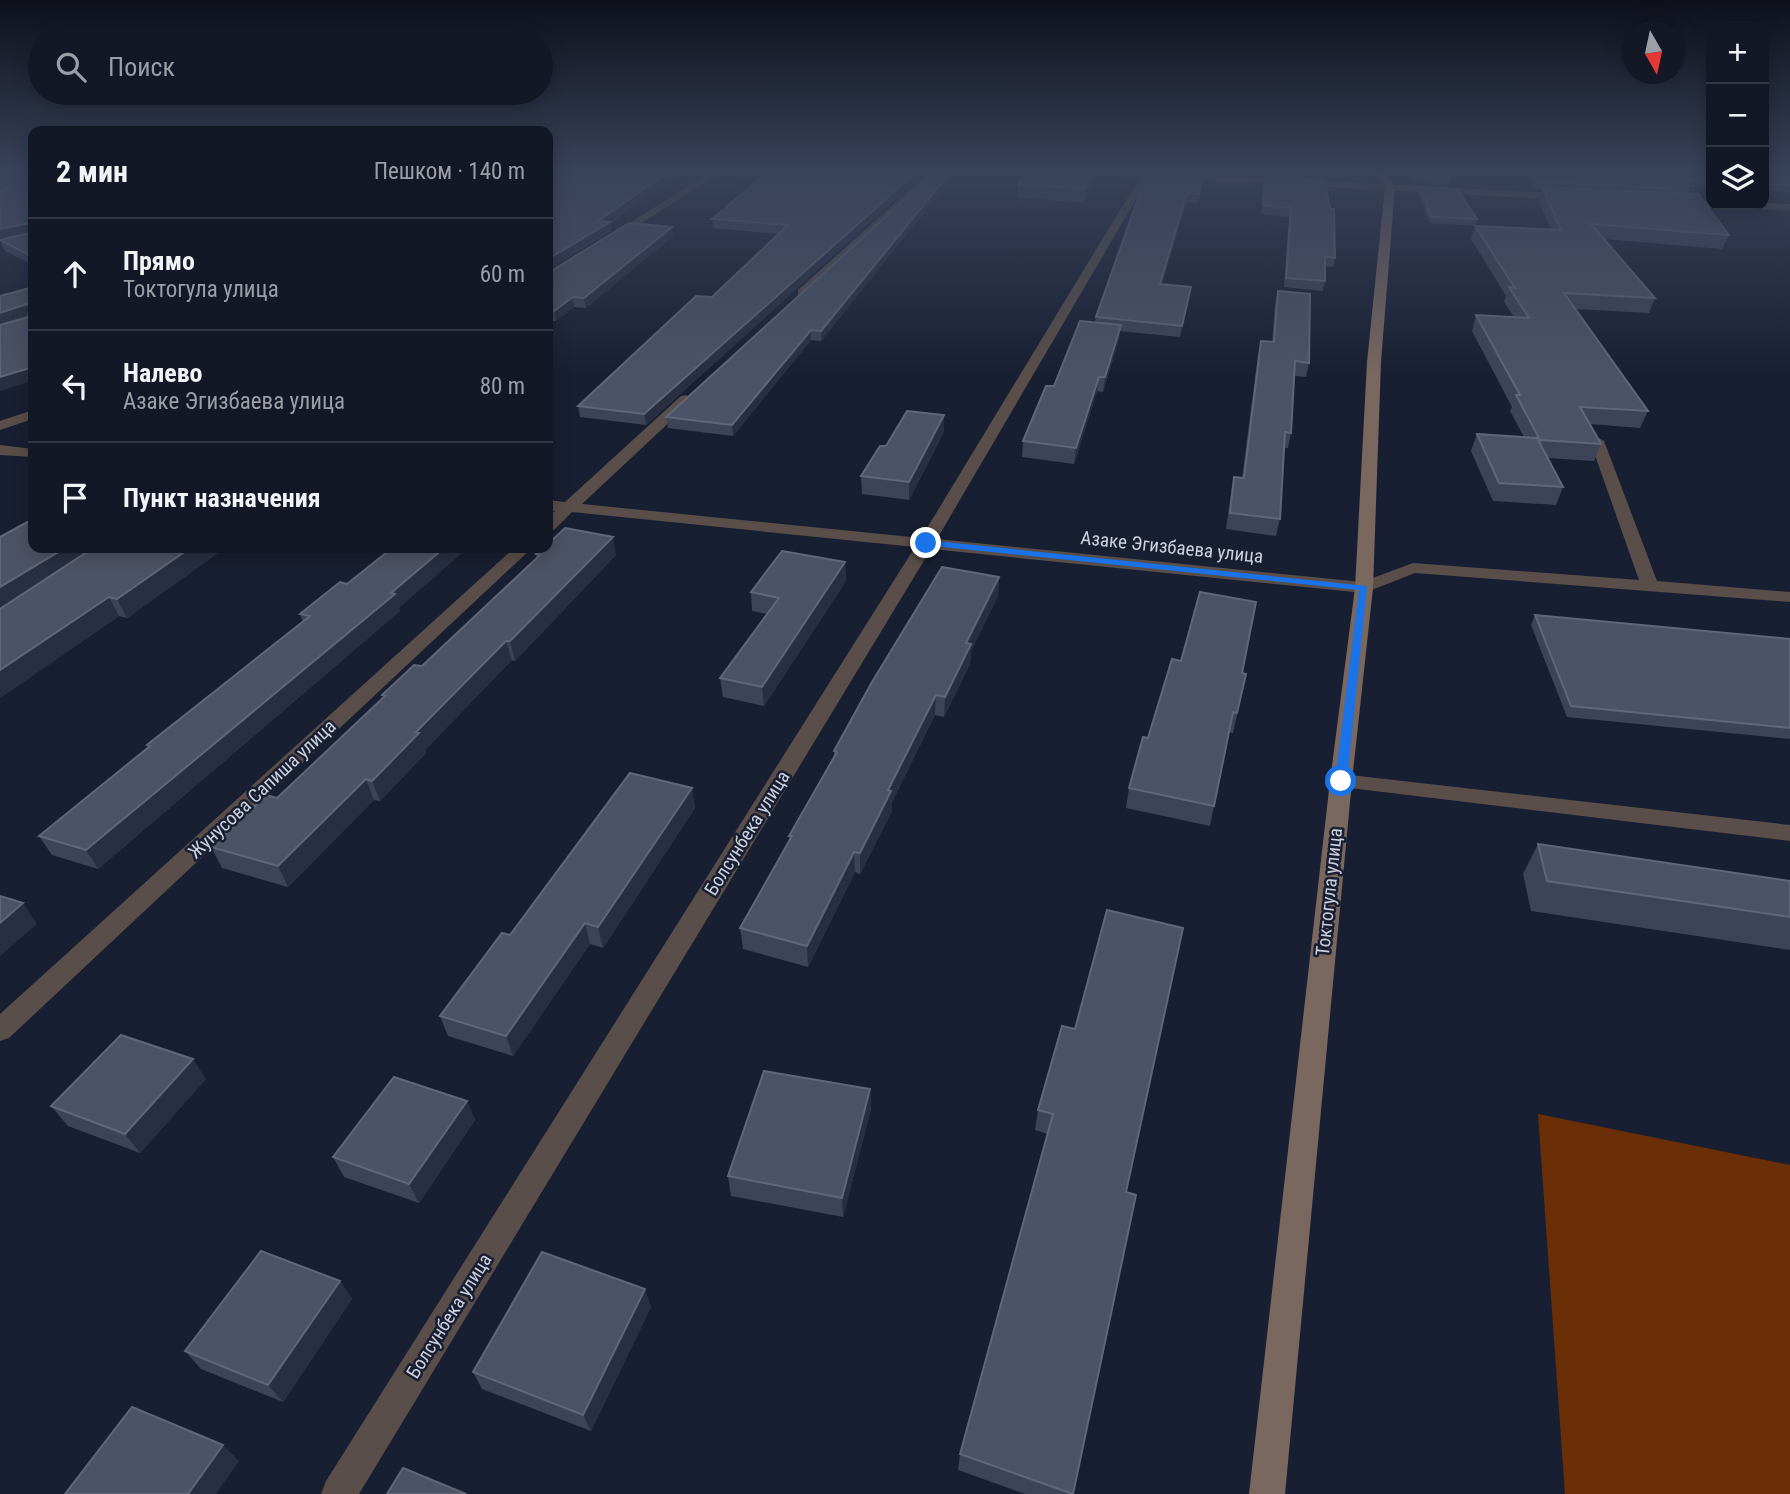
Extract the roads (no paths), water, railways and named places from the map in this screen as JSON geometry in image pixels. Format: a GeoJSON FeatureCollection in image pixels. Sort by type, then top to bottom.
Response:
{"type":"FeatureCollection","features":[{"type":"Feature","properties":{"kind":"street"},"geometry":{"type":"LineString","coordinates":[[594,249],[610,239]]}},
{"type":"Feature","properties":{"kind":"street"},"geometry":{"type":"LineString","coordinates":[[794,300],[861,239]]}},
{"type":"Feature","properties":{"kind":"street","name":"Болсунбека улица"},"geometry":{"type":"LineString","coordinates":[[339,1494],[926,543],[1108,239]]}},
{"type":"Feature","properties":{"kind":"street","name":"Токтогула улица"},"geometry":{"type":"LineString","coordinates":[[1267,1494],[1341,781],[1364,588],[1380,239]]}},
{"type":"Feature","properties":{"kind":"street"},"geometry":{"type":"LineString","coordinates":[[553,521],[702,385]]}},
{"type":"Feature","properties":{"kind":"street"},"geometry":{"type":"LineString","coordinates":[[0,426],[28,416]]}},
{"type":"Feature","properties":{"kind":"street"},"geometry":{"type":"LineString","coordinates":[[1597,441],[1650,587]]}},
{"type":"Feature","properties":{"kind":"street"},"geometry":{"type":"LineString","coordinates":[[0,450],[28,453]]}},
{"type":"Feature","properties":{"kind":"street","name":"Азаке Эгизбаева улица"},"geometry":{"type":"LineString","coordinates":[[553,506],[1364,588],[1413,568],[1790,597]]}},
{"type":"Feature","properties":{"kind":"street","name":"Жунусова Сапиша улица"},"geometry":{"type":"LineString","coordinates":[[0,1030],[519,553]]}},
{"type":"Feature","properties":{"kind":"street"},"geometry":{"type":"LineString","coordinates":[[1341,781],[1790,833]]}}]}
